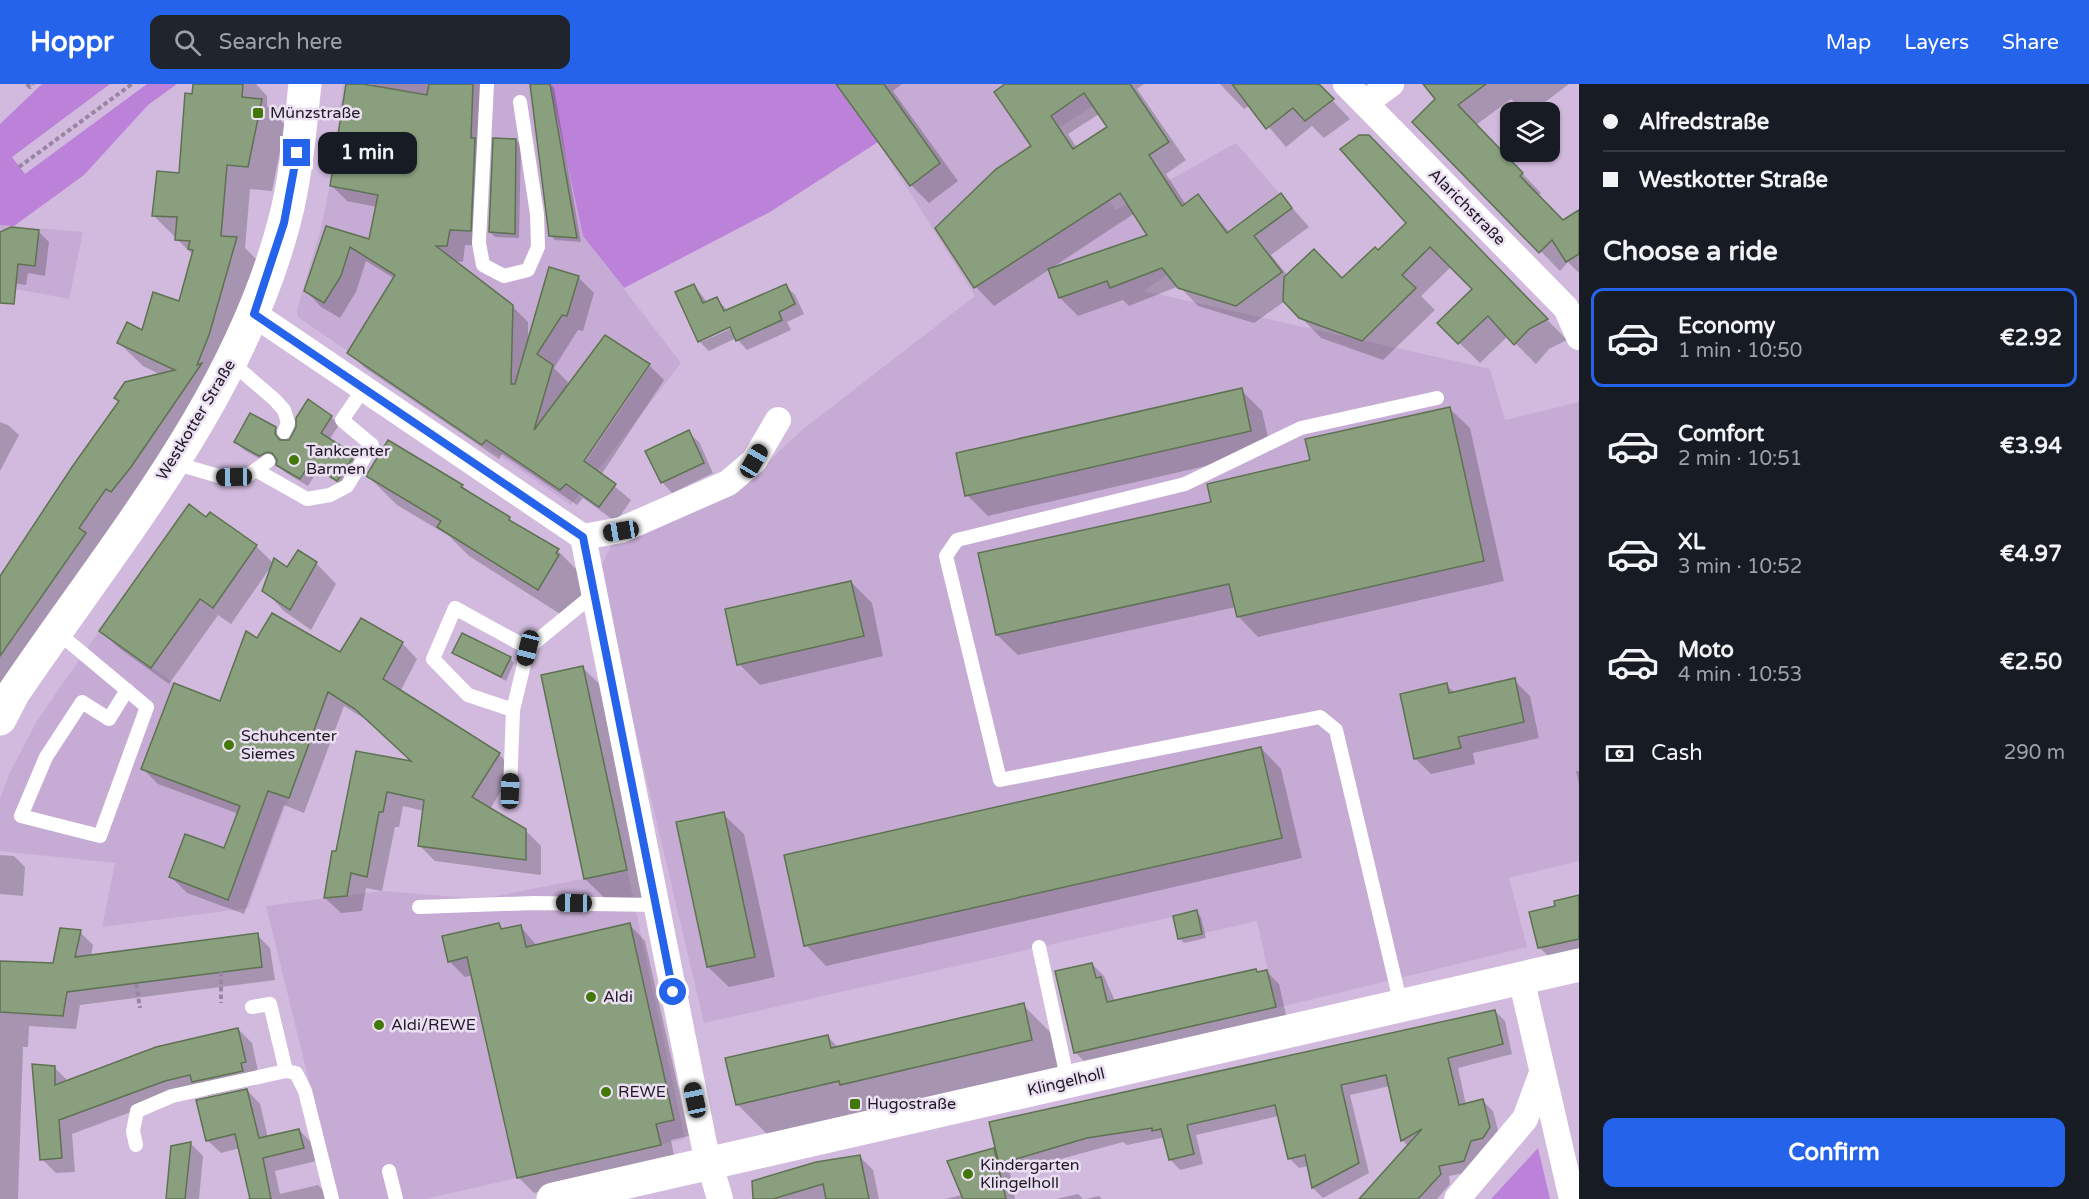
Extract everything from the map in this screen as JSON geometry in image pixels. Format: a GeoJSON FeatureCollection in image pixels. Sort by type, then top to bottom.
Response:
{"type":"FeatureCollection","features":[{"type":"Feature","properties":{"kind":"street","name":"Westkotter Straße"},"geometry":{"type":"LineString","coordinates":[[0,719],[14,692],[174,463],[232,363],[254,314],[284,223],[305,84]]}},
{"type":"Feature","properties":{"kind":"street","name":"Alarichstraße"},"geometry":{"type":"LineString","coordinates":[[1346,84],[1573,304],[1579,337]]}},
{"type":"Feature","properties":{"kind":"street"},"geometry":{"type":"LineString","coordinates":[[1365,103],[1391,84]]}},
{"type":"Feature","properties":{"kind":"street"},"geometry":{"type":"LineString","coordinates":[[254,314],[583,537],[621,531],[729,483],[754,461],[778,420]]}},
{"type":"Feature","properties":{"kind":"street"},"geometry":{"type":"LineString","coordinates":[[583,537],[655,905],[710,1163],[720,1199]]}},
{"type":"Feature","properties":{"kind":"street","name":"Klingelholl"},"geometry":{"type":"LineString","coordinates":[[553,1199],[1579,965]]}},
{"type":"Feature","properties":{"kind":"street"},"geometry":{"type":"LineString","coordinates":[[1521,978],[1572,1199]]}},
{"type":"Feature","properties":{"kind":"street"},"geometry":{"type":"LineString","coordinates":[[1457,1199],[1525,1119],[1542,1073]]}},
{"type":"Feature","properties":{"kind":"lane"},"geometry":{"type":"LineString","coordinates":[[487,84],[478,243],[483,264],[504,276],[528,270],[538,248],[537,214],[520,102]]}},
{"type":"Feature","properties":{"kind":"lane"},"geometry":{"type":"LineString","coordinates":[[232,363],[284,410],[288,423],[284,432]]}},
{"type":"Feature","properties":{"kind":"lane"},"geometry":{"type":"LineString","coordinates":[[256,470],[307,499],[330,495],[347,486],[372,444],[342,420],[364,388]]}},
{"type":"Feature","properties":{"kind":"lane"},"geometry":{"type":"LineString","coordinates":[[1401,1005],[1336,730],[1320,717],[999,780],[946,556],[957,540],[1185,484],[1301,428],[1437,398]]}},
{"type":"Feature","properties":{"kind":"lane"},"geometry":{"type":"LineString","coordinates":[[174,463],[222,477],[247,476],[268,461]]}},
{"type":"Feature","properties":{"kind":"lane"},"geometry":{"type":"LineString","coordinates":[[510,791],[513,710],[528,648],[594,594]]}},
{"type":"Feature","properties":{"kind":"lane"},"geometry":{"type":"LineString","coordinates":[[513,710],[468,695],[433,659],[455,608],[528,648]]}},
{"type":"Feature","properties":{"kind":"lane"},"geometry":{"type":"LineString","coordinates":[[56,631],[147,706],[99,836],[21,816],[46,757],[82,702],[109,718],[126,690]]}},
{"type":"Feature","properties":{"kind":"lane"},"geometry":{"type":"LineString","coordinates":[[419,907],[534,903],[655,905]]}},
{"type":"Feature","properties":{"kind":"lane"},"geometry":{"type":"LineString","coordinates":[[1039,947],[1068,1082]]}},
{"type":"Feature","properties":{"kind":"lane"},"geometry":{"type":"LineString","coordinates":[[252,1007],[270,1004],[286,1071]]}},
{"type":"Feature","properties":{"kind":"lane"},"geometry":{"type":"LineString","coordinates":[[136,1145],[134,1131],[137,1111],[172,1096],[286,1071],[296,1073],[305,1091],[332,1199]]}},
{"type":"Feature","properties":{"kind":"lane"},"geometry":{"type":"LineString","coordinates":[[389,1171],[396,1199]]}},
{"type":"Feature","properties":{"kind":"path"},"geometry":{"type":"LineString","coordinates":[[27,84],[30,87],[33,84]]}},
{"type":"Feature","properties":{"kind":"path"},"geometry":{"type":"LineString","coordinates":[[19,167],[132,84]]}},
{"type":"Feature","properties":{"kind":"path"},"geometry":{"type":"LineString","coordinates":[[221,972],[221,1003]]}},
{"type":"Feature","properties":{"kind":"path"},"geometry":{"type":"LineString","coordinates":[[136,984],[140,1008]]}},
{"type":"Feature","properties":{"kind":"shaded area"},"geometry":{"type":"Polygon","coordinates":[[[42,84],[110,84],[12,157],[25,174],[147,84],[177,84],[148,105],[84,175],[14,226],[0,225],[0,124],[42,84]]]}},
{"type":"Feature","properties":{"kind":"shaded area"},"geometry":{"type":"Polygon","coordinates":[[[343,84],[550,84],[583,236],[681,363],[571,505],[298,317],[297,310],[321,228],[331,180],[343,84]]]}},
{"type":"Feature","properties":{"kind":"shaded area"},"geometry":{"type":"Polygon","coordinates":[[[550,84],[835,84],[878,142],[770,212],[624,288],[583,236],[550,84]]]}},
{"type":"Feature","properties":{"kind":"shaded area"},"geometry":{"type":"Polygon","coordinates":[[[835,84],[1126,84],[1059,128],[1116,210],[1236,143],[1280,194],[1144,291],[1490,369],[1505,420],[1579,402],[1579,861],[1509,878],[1527,947],[1276,1008],[1257,921],[1178,939],[1172,917],[704,1023],[598,573],[613,541],[748,481],[802,430],[975,296],[878,142],[835,84]]]}},
{"type":"Feature","properties":{"kind":"shaded area"},"geometry":{"type":"Polygon","coordinates":[[[0,225],[83,232],[69,299],[0,286],[0,225]]]}},
{"type":"Feature","properties":{"kind":"shaded area","name":"Schuhcenter Siemes"},"geometry":{"type":"Polygon","coordinates":[[[99,631],[174,683],[311,737],[248,908],[102,927],[115,863],[0,851],[0,799],[9,774],[37,721],[99,631]]]}},
{"type":"Feature","properties":{"kind":"shaded area"},"geometry":{"type":"Polygon","coordinates":[[[627,870],[685,1139],[426,1199],[338,1199],[266,906],[382,891],[482,899],[627,870]]]}},
{"type":"Feature","properties":{"kind":"shaded area"},"geometry":{"type":"Polygon","coordinates":[[[1538,1148],[1550,1199],[1491,1199],[1538,1148]]]}},
{"type":"Feature","properties":{"kind":"building"},"geometry":{"type":"Polygon","coordinates":[[[193,84],[243,84],[242,97],[262,99],[248,167],[227,165],[221,236],[237,237],[209,335],[197,365],[202,363],[131,467],[111,492],[106,489],[79,528],[86,533],[0,656],[0,576],[119,401],[114,398],[125,382],[175,370],[117,343],[127,322],[142,330],[153,292],[179,301],[193,250],[188,249],[190,241],[175,240],[177,217],[152,216],[157,171],[179,173],[185,93],[192,94],[193,84]]]}},
{"type":"Feature","properties":{"kind":"building"},"geometry":{"type":"Polygon","coordinates":[[[346,84],[363,84],[427,95],[429,84],[473,84],[471,138],[475,138],[471,231],[450,230],[447,246],[436,246],[513,305],[511,384],[515,384],[549,267],[579,276],[567,316],[562,315],[537,354],[553,365],[534,430],[605,335],[650,364],[584,461],[616,484],[599,507],[566,484],[560,490],[486,440],[482,445],[347,353],[395,275],[350,247],[341,276],[324,303],[304,291],[326,226],[369,239],[378,195],[330,186],[346,84]]]}},
{"type":"Feature","properties":{"kind":"building"},"geometry":{"type":"Polygon","coordinates":[[[530,84],[550,84],[577,238],[549,236],[530,84]]]}},
{"type":"Feature","properties":{"kind":"building"},"geometry":{"type":"Polygon","coordinates":[[[836,84],[884,84],[940,163],[910,186],[836,84]]]}},
{"type":"Feature","properties":{"kind":"building"},"geometry":{"type":"Polygon","coordinates":[[[1005,84],[1130,84],[1169,142],[1149,155],[1182,206],[1198,194],[1227,233],[1281,193],[1292,208],[1254,236],[1282,272],[1236,306],[1178,288],[1162,268],[1110,288],[1107,281],[1059,298],[1048,269],[1147,235],[1120,193],[974,288],[935,228],[996,169],[1031,146],[994,92],[1005,84]],[[1084,93],[1051,116],[1073,149],[1107,127],[1084,93]]]}},
{"type":"Feature","properties":{"kind":"building"},"geometry":{"type":"Polygon","coordinates":[[[1232,84],[1319,84],[1334,99],[1305,121],[1293,108],[1266,129],[1232,84]]]}},
{"type":"Feature","properties":{"kind":"building"},"geometry":{"type":"Polygon","coordinates":[[[1423,84],[1486,84],[1458,105],[1500,149],[1500,162],[1512,162],[1523,173],[1520,176],[1563,220],[1579,210],[1579,254],[1566,262],[1552,240],[1539,253],[1412,122],[1435,99],[1423,84]]]}},
{"type":"Feature","properties":{"kind":"building"},"geometry":{"type":"Polygon","coordinates":[[[1359,135],[1369,135],[1548,319],[1529,329],[1514,345],[1488,316],[1458,344],[1437,323],[1472,289],[1430,247],[1402,275],[1416,288],[1362,341],[1299,318],[1283,301],[1284,277],[1314,249],[1342,278],[1375,247],[1378,250],[1406,223],[1340,149],[1359,135]]]}},
{"type":"Feature","properties":{"kind":"building"},"geometry":{"type":"Polygon","coordinates":[[[493,138],[516,139],[515,234],[489,232],[493,138]]]}},
{"type":"Feature","properties":{"kind":"building"},"geometry":{"type":"Polygon","coordinates":[[[11,227],[39,230],[35,266],[18,264],[14,304],[0,303],[0,232],[11,227]]]}},
{"type":"Feature","properties":{"kind":"building"},"geometry":{"type":"Polygon","coordinates":[[[694,284],[703,303],[717,297],[724,311],[786,284],[795,304],[779,312],[782,320],[736,341],[730,327],[698,342],[675,292],[694,284]]]}},
{"type":"Feature","properties":{"kind":"building"},"geometry":{"type":"Polygon","coordinates":[[[1242,388],[1251,431],[965,496],[956,453],[1242,388]]]}},
{"type":"Feature","properties":{"kind":"building"},"geometry":{"type":"Polygon","coordinates":[[[308,399],[332,416],[321,433],[355,455],[337,481],[310,463],[300,479],[276,465],[277,460],[272,453],[267,452],[259,456],[234,442],[250,413],[276,427],[275,434],[280,440],[289,440],[296,427],[296,418],[308,399]]]}},
{"type":"Feature","properties":{"kind":"building"},"geometry":{"type":"Polygon","coordinates":[[[1450,407],[1484,561],[1237,617],[1229,584],[996,635],[978,553],[1211,502],[1207,484],[1310,460],[1305,439],[1450,407]]]}},
{"type":"Feature","properties":{"kind":"building"},"geometry":{"type":"Polygon","coordinates":[[[689,430],[704,463],[661,483],[645,451],[689,430]]]}},
{"type":"Feature","properties":{"kind":"building"},"geometry":{"type":"Polygon","coordinates":[[[388,440],[463,485],[461,487],[510,517],[509,520],[559,549],[556,553],[559,555],[538,590],[437,527],[441,521],[366,476],[388,440]]]}},
{"type":"Feature","properties":{"kind":"building"},"geometry":{"type":"Polygon","coordinates":[[[189,504],[206,517],[210,512],[257,545],[213,608],[200,599],[151,668],[99,631],[189,504]]]}},
{"type":"Feature","properties":{"kind":"building"},"geometry":{"type":"Polygon","coordinates":[[[298,550],[317,562],[290,610],[262,591],[274,558],[287,567],[298,550]]]}},
{"type":"Feature","properties":{"kind":"building"},"geometry":{"type":"Polygon","coordinates":[[[851,581],[864,636],[737,665],[725,609],[851,581]]]}},
{"type":"Feature","properties":{"kind":"building"},"geometry":{"type":"Polygon","coordinates":[[[272,613],[340,652],[361,618],[403,642],[383,679],[500,753],[472,797],[526,829],[526,860],[418,846],[424,800],[387,792],[383,812],[379,812],[367,877],[351,873],[347,896],[324,898],[332,851],[336,851],[356,751],[411,761],[355,709],[328,692],[289,798],[268,791],[228,900],[169,877],[185,834],[224,848],[240,806],[141,769],[174,683],[220,701],[246,631],[257,638],[272,613]]]}},
{"type":"Feature","properties":{"kind":"building"},"geometry":{"type":"Polygon","coordinates":[[[462,633],[511,657],[501,677],[452,653],[462,633]]]}},
{"type":"Feature","properties":{"kind":"building"},"geometry":{"type":"Polygon","coordinates":[[[583,666],[627,870],[584,879],[541,675],[583,666]]]}},
{"type":"Feature","properties":{"kind":"building"},"geometry":{"type":"Polygon","coordinates":[[[1515,678],[1524,722],[1458,737],[1461,748],[1414,759],[1400,694],[1447,683],[1449,693],[1515,678]]]}},
{"type":"Feature","properties":{"kind":"building"},"geometry":{"type":"Polygon","coordinates":[[[1261,747],[1282,838],[804,946],[784,855],[1261,747]]]}},
{"type":"Feature","properties":{"kind":"building"},"geometry":{"type":"Polygon","coordinates":[[[724,812],[755,957],[707,967],[676,822],[724,812]]]}},
{"type":"Feature","properties":{"kind":"building"},"geometry":{"type":"Polygon","coordinates":[[[1579,895],[1579,939],[1538,948],[1529,912],[1555,906],[1554,901],[1579,895]]]}},
{"type":"Feature","properties":{"kind":"building"},"geometry":{"type":"Polygon","coordinates":[[[1197,910],[1202,934],[1178,939],[1173,916],[1197,910]]]}},
{"type":"Feature","properties":{"kind":"building"},"geometry":{"type":"Polygon","coordinates":[[[499,923],[501,929],[521,925],[526,947],[630,923],[674,1120],[656,1124],[661,1145],[517,1178],[467,957],[448,962],[442,936],[499,923]]]}},
{"type":"Feature","properties":{"kind":"building"},"geometry":{"type":"Polygon","coordinates":[[[60,928],[81,930],[75,957],[258,933],[262,967],[67,992],[63,1016],[0,1012],[0,961],[53,963],[60,928]]]}},
{"type":"Feature","properties":{"kind":"building"},"geometry":{"type":"Polygon","coordinates":[[[1092,963],[1096,978],[1101,977],[1107,1002],[1256,969],[1257,972],[1267,970],[1276,1007],[1074,1053],[1055,971],[1092,963]]]}},
{"type":"Feature","properties":{"kind":"building"},"geometry":{"type":"Polygon","coordinates":[[[1024,1003],[1032,1040],[840,1085],[839,1081],[736,1105],[725,1058],[828,1035],[831,1048],[1024,1003]]]}},
{"type":"Feature","properties":{"kind":"building"},"geometry":{"type":"Polygon","coordinates":[[[1495,1010],[1503,1044],[1448,1058],[1459,1105],[1483,1099],[1490,1127],[1483,1138],[1471,1141],[1464,1161],[1439,1166],[1441,1174],[1418,1199],[1359,1199],[1422,1129],[1401,1141],[1386,1075],[1341,1085],[1359,1163],[1312,1188],[1305,1155],[1288,1159],[1275,1105],[1187,1125],[1194,1154],[1169,1160],[1161,1129],[1152,1131],[1152,1128],[1087,1138],[999,1164],[989,1122],[1495,1010]]]}},
{"type":"Feature","properties":{"kind":"building"},"geometry":{"type":"Polygon","coordinates":[[[238,1028],[246,1062],[241,1063],[243,1071],[192,1082],[190,1075],[165,1081],[59,1120],[62,1158],[40,1160],[32,1064],[55,1066],[55,1085],[156,1047],[238,1028]]]}},
{"type":"Feature","properties":{"kind":"building"},"geometry":{"type":"Polygon","coordinates":[[[247,1089],[259,1138],[299,1129],[304,1148],[263,1158],[271,1199],[250,1199],[235,1134],[206,1141],[196,1100],[247,1089]]]}},
{"type":"Feature","properties":{"kind":"building"},"geometry":{"type":"Polygon","coordinates":[[[191,1142],[185,1199],[166,1199],[171,1146],[191,1142]]]}},
{"type":"Feature","properties":{"kind":"building","name":"Kindergarten Klingelholl"},"geometry":{"type":"Polygon","coordinates":[[[994,1148],[1006,1199],[963,1199],[947,1161],[994,1148]]]}},
{"type":"Feature","properties":{"kind":"building"},"geometry":{"type":"Polygon","coordinates":[[[860,1155],[869,1199],[826,1199],[823,1184],[773,1199],[753,1199],[752,1181],[816,1162],[860,1155]]]}},
{"type":"Feature","properties":{"kind":"place","name":"Münzstraße"},"geometry":{"type":"Point","coordinates":[258,113]}},
{"type":"Feature","properties":{"kind":"place","name":"Tankcenter Barmen"},"geometry":{"type":"Point","coordinates":[294,460]}},
{"type":"Feature","properties":{"kind":"place","name":"Schuhcenter Siemes"},"geometry":{"type":"Point","coordinates":[229,745]}},
{"type":"Feature","properties":{"kind":"place","name":"Aldi"},"geometry":{"type":"Point","coordinates":[591,997]}},
{"type":"Feature","properties":{"kind":"place","name":"Aldi/REWE"},"geometry":{"type":"Point","coordinates":[379,1025]}},
{"type":"Feature","properties":{"kind":"place","name":"REWE"},"geometry":{"type":"Point","coordinates":[606,1092]}},
{"type":"Feature","properties":{"kind":"place","name":"Hugostraße"},"geometry":{"type":"Point","coordinates":[855,1104]}},
{"type":"Feature","properties":{"kind":"place","name":"Kindergarten Klingelholl"},"geometry":{"type":"Point","coordinates":[968,1174]}},
{"type":"Feature","properties":{"kind":"route"},"geometry":{"type":"LineString","coordinates":[[297,153],[284,223],[254,314],[583,537],[673,992]]}}]}
